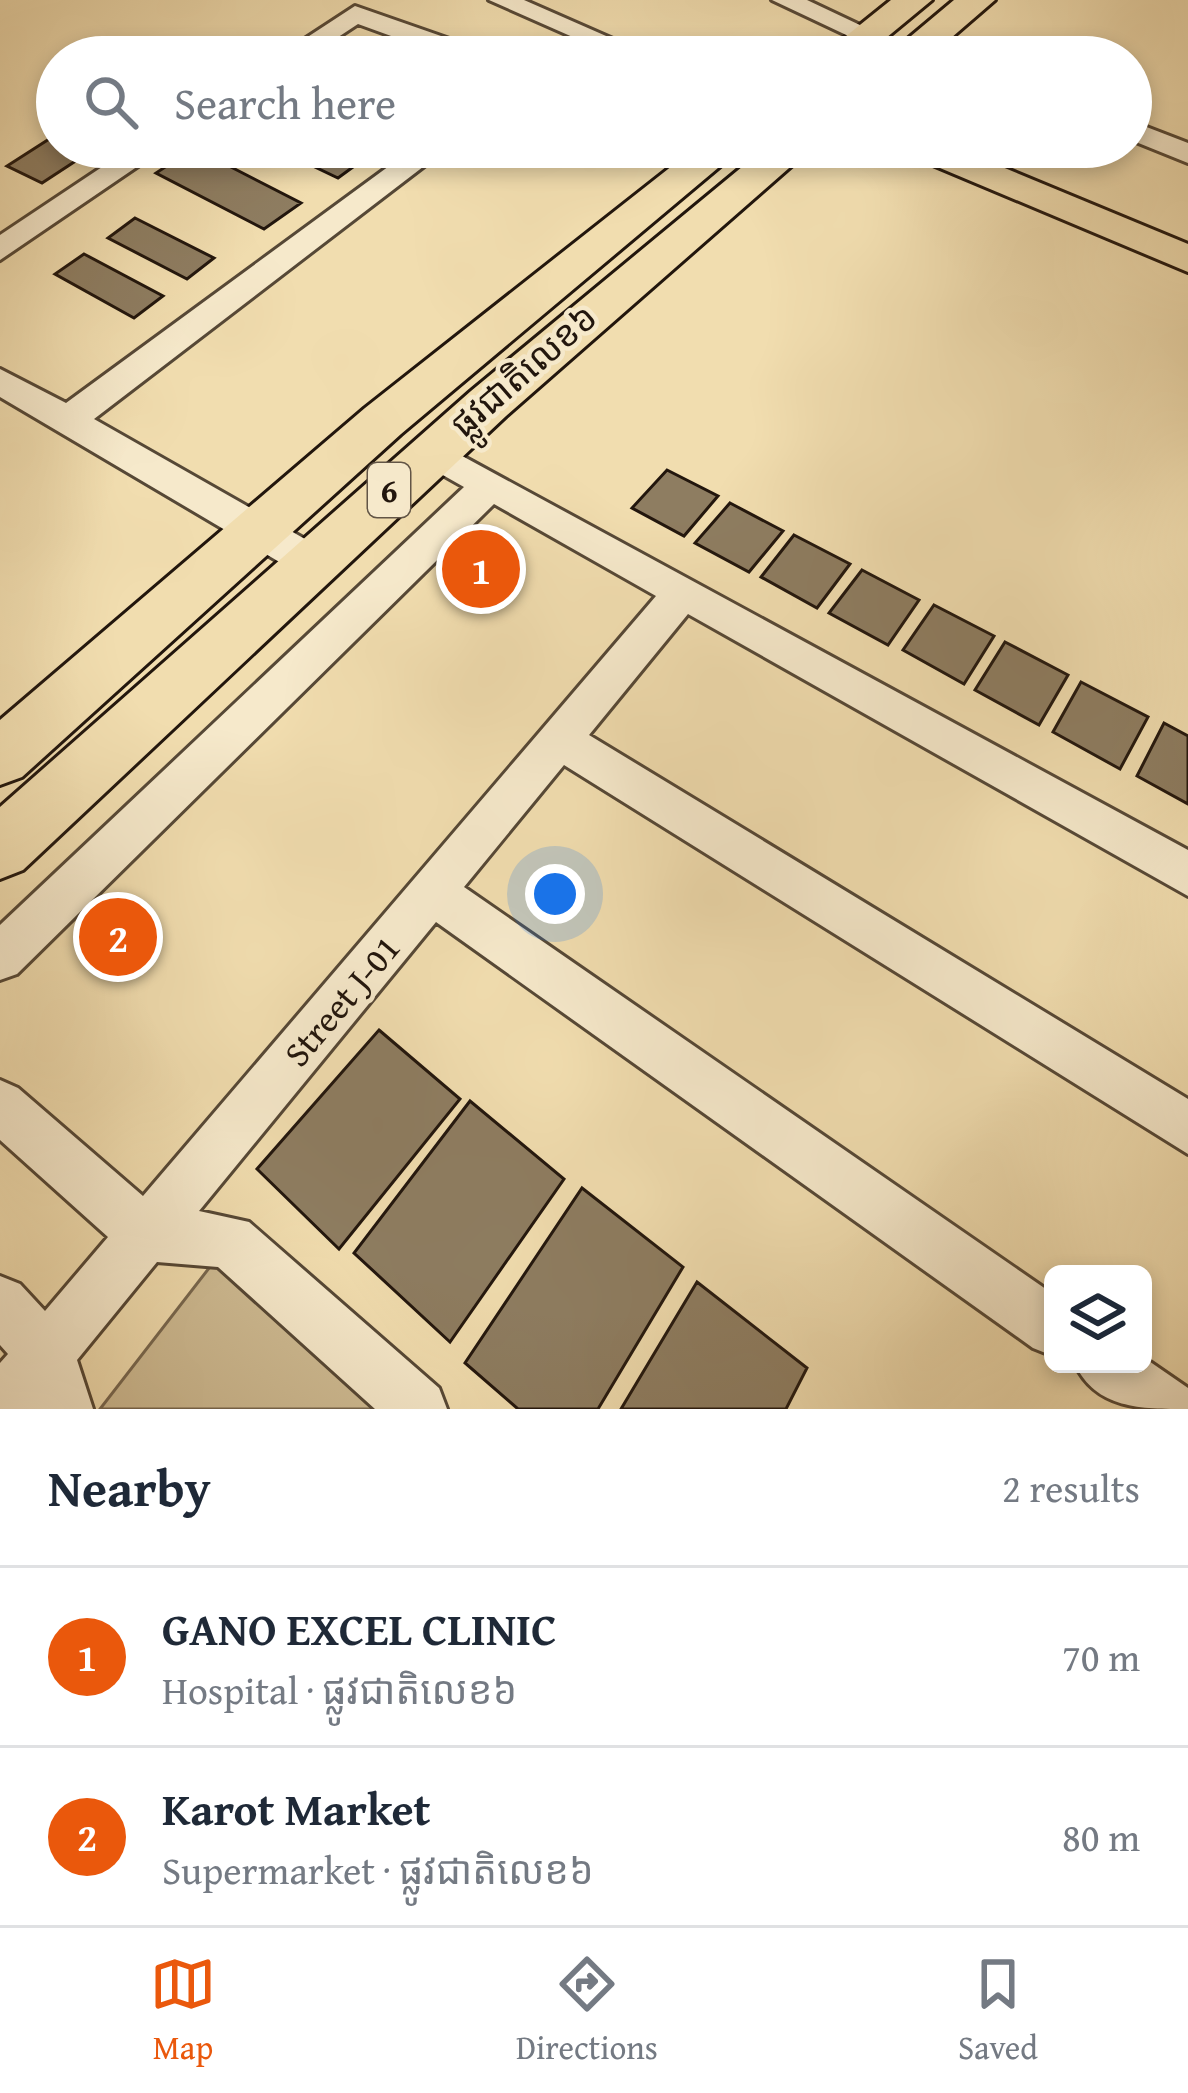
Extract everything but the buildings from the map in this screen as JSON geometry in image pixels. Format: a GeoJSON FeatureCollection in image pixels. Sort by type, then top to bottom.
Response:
{"type":"FeatureCollection","features":[{"type":"Feature","properties":{"kind":"highway"},"geometry":{"type":"LineString","coordinates":[[867,36],[914,0]]}},
{"type":"Feature","properties":{"kind":"highway"},"geometry":{"type":"LineString","coordinates":[[940,36],[977,0]]}},
{"type":"Feature","properties":{"kind":"highway","name":"ផ្លូវជាតិលេខ៦"},"geometry":{"type":"LineString","coordinates":[[0,758],[542,289],[695,168]]}},
{"type":"Feature","properties":{"kind":"highway","name":"ផ្លូវជាតិលេខ៦"},"geometry":{"type":"LineString","coordinates":[[0,850],[431,452],[621,284],[766,168]]}},
{"type":"Feature","properties":{"kind":"main road"},"geometry":{"type":"LineString","coordinates":[[972,168],[1188,259]]}},
{"type":"Feature","properties":{"kind":"street"},"geometry":{"type":"LineString","coordinates":[[502,0],[590,36]]}},
{"type":"Feature","properties":{"kind":"street"},"geometry":{"type":"LineString","coordinates":[[784,0],[839,36]]}},
{"type":"Feature","properties":{"kind":"street"},"geometry":{"type":"LineString","coordinates":[[322,36],[355,14],[416,36]]}},
{"type":"Feature","properties":{"kind":"street"},"geometry":{"type":"LineString","coordinates":[[1152,139],[1188,154]]}},
{"type":"Feature","properties":{"kind":"street"},"geometry":{"type":"LineString","coordinates":[[0,250],[120,168]]}},
{"type":"Feature","properties":{"kind":"street"},"geometry":{"type":"LineString","coordinates":[[68,420],[406,168]]}},
{"type":"Feature","properties":{"kind":"street"},"geometry":{"type":"LineString","coordinates":[[0,381],[312,562]]}},
{"type":"Feature","properties":{"kind":"street"},"geometry":{"type":"LineString","coordinates":[[431,452],[1188,874]]}},
{"type":"Feature","properties":{"kind":"street"},"geometry":{"type":"LineString","coordinates":[[0,957],[490,485]]}},
{"type":"Feature","properties":{"kind":"street","name":"Street J-01"},"geometry":{"type":"LineString","coordinates":[[0,1408],[683,592]]}},
{"type":"Feature","properties":{"kind":"street"},"geometry":{"type":"LineString","coordinates":[[560,740],[1188,1128]]}},
{"type":"Feature","properties":{"kind":"street"},"geometry":{"type":"LineString","coordinates":[[432,892],[1044,1322]]}},
{"type":"Feature","properties":{"kind":"street"},"geometry":{"type":"LineString","coordinates":[[0,1106],[145,1234],[230,1241],[418,1409]]}},
{"type":"Feature","properties":{"kind":"street"},"geometry":{"type":"LineString","coordinates":[[0,1304],[46,1354],[64,1409]]}},
{"type":"Feature","properties":{"kind":"street"},"geometry":{"type":"LineString","coordinates":[[1117,1373],[1168,1409]]}},
{"type":"Feature","properties":{"kind":"shaded area"},"geometry":{"type":"Polygon","coordinates":[[[230,1241],[418,1409],[100,1409],[230,1241]]]}},
{"type":"Feature","properties":{"kind":"place","name":"GANO EXCEL CLINIC"},"geometry":{"type":"Point","coordinates":[481,569]}},
{"type":"Feature","properties":{"kind":"place","name":"Karot Market"},"geometry":{"type":"Point","coordinates":[118,937]}}]}
